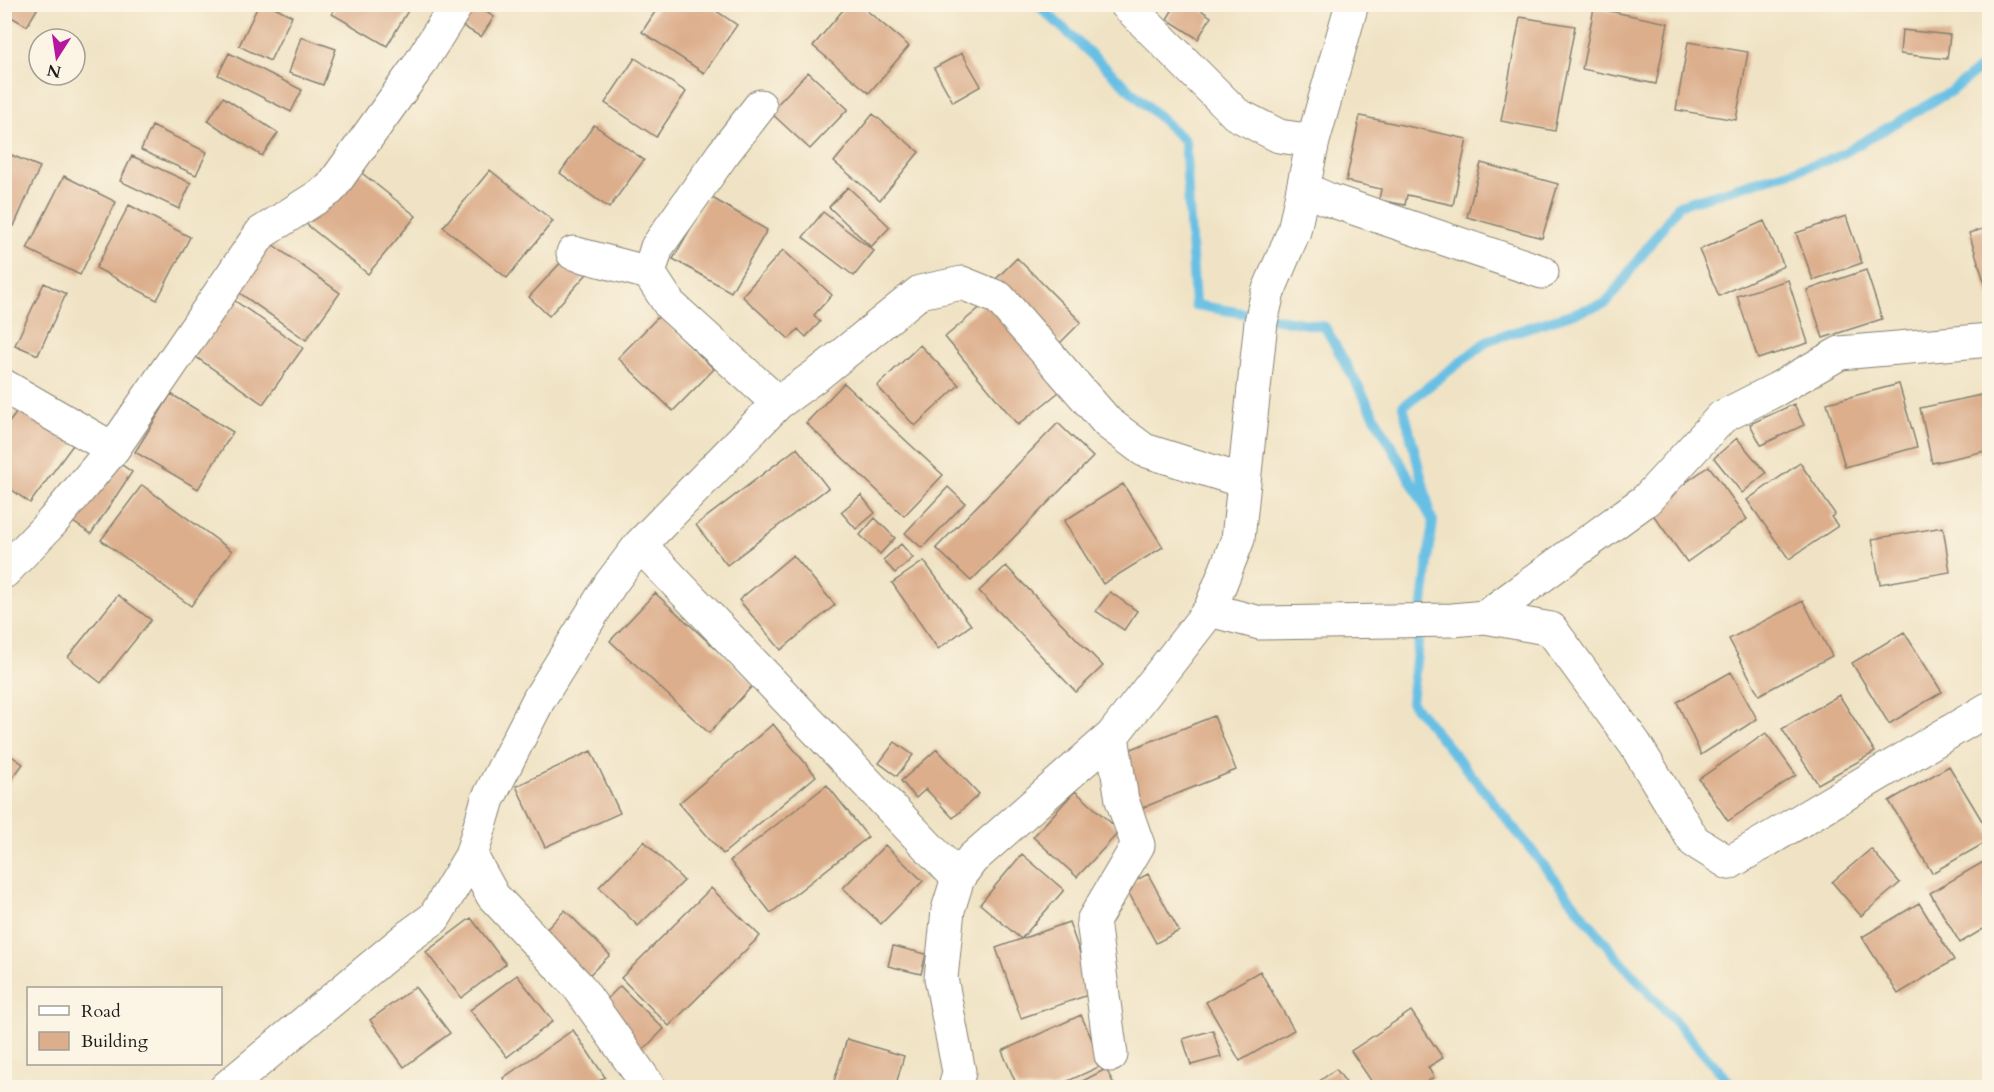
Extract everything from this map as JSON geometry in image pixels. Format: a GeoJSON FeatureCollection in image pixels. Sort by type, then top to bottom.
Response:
{"type":"FeatureCollection","features":[{"type":"Feature","properties":{"kind":"street"},"geometry":{"type":"LineString","coordinates":[[4,572],[52,522],[113,449],[261,233],[330,189],[419,65],[457,4]]}},
{"type":"Feature","properties":{"kind":"street"},"geometry":{"type":"LineString","coordinates":[[1126,4],[1236,114],[1278,136],[1313,141]]}},
{"type":"Feature","properties":{"kind":"street"},"geometry":{"type":"LineString","coordinates":[[955,1088],[959,1072],[941,978],[948,910],[958,879],[972,859],[1112,736],[1210,610],[1238,539],[1264,307],[1294,231],[1313,141],[1352,4]]}},
{"type":"Feature","properties":{"kind":"street"},"geometry":{"type":"LineString","coordinates":[[649,273],[657,247],[760,106]]}},
{"type":"Feature","properties":{"kind":"street"},"geometry":{"type":"LineString","coordinates":[[1304,189],[1327,199],[1542,272]]}},
{"type":"Feature","properties":{"kind":"street"},"geometry":{"type":"LineString","coordinates":[[573,253],[649,273],[670,305],[778,403]]}},
{"type":"Feature","properties":{"kind":"street"},"geometry":{"type":"LineString","coordinates":[[226,1088],[409,936],[434,918],[471,856],[488,799],[539,699],[611,584],[640,544],[778,403],[821,372],[920,292],[962,283],[999,298],[1108,423],[1144,450],[1243,481]]}},
{"type":"Feature","properties":{"kind":"street"},"geometry":{"type":"LineString","coordinates":[[1485,617],[1646,500],[1722,417],[1778,389],[1840,353],[1989,340]]}},
{"type":"Feature","properties":{"kind":"street"},"geometry":{"type":"LineString","coordinates":[[4,386],[113,449]]}},
{"type":"Feature","properties":{"kind":"street"},"geometry":{"type":"LineString","coordinates":[[640,544],[958,879]]}},
{"type":"Feature","properties":{"kind":"street"},"geometry":{"type":"LineString","coordinates":[[1210,610],[1260,623],[1453,620],[1485,617],[1551,628],[1635,744],[1694,841],[1729,863],[1989,708]]}},
{"type":"Feature","properties":{"kind":"street"},"geometry":{"type":"LineString","coordinates":[[1111,1055],[1093,921],[1138,845],[1122,800],[1112,736]]}},
{"type":"Feature","properties":{"kind":"street"},"geometry":{"type":"LineString","coordinates":[[471,856],[493,896],[578,986],[650,1088]]}},
{"type":"Feature","properties":{"kind":"building"},"geometry":{"type":"Polygon","coordinates":[[[4,4],[40,4],[27,26],[4,13],[4,4]]]}},
{"type":"Feature","properties":{"kind":"building"},"geometry":{"type":"Polygon","coordinates":[[[259,4],[269,4],[292,16],[270,61],[239,46],[259,4]]]}},
{"type":"Feature","properties":{"kind":"building"},"geometry":{"type":"Polygon","coordinates":[[[337,4],[412,4],[387,46],[332,14],[337,4]]]}},
{"type":"Feature","properties":{"kind":"building"},"geometry":{"type":"Polygon","coordinates":[[[474,4],[494,17],[481,37],[461,25],[474,4]]]}},
{"type":"Feature","properties":{"kind":"building"},"geometry":{"type":"Polygon","coordinates":[[[660,4],[706,4],[737,25],[704,73],[642,32],[660,4]]]}},
{"type":"Feature","properties":{"kind":"building"},"geometry":{"type":"Polygon","coordinates":[[[848,4],[859,4],[909,46],[869,93],[813,46],[848,4]]]}},
{"type":"Feature","properties":{"kind":"building"},"geometry":{"type":"Polygon","coordinates":[[[1176,4],[1192,4],[1211,17],[1198,39],[1167,19],[1176,4]]]}},
{"type":"Feature","properties":{"kind":"building"},"geometry":{"type":"Polygon","coordinates":[[[1594,8],[1668,23],[1656,84],[1582,69],[1594,8]]]}},
{"type":"Feature","properties":{"kind":"building"},"geometry":{"type":"Polygon","coordinates":[[[1520,17],[1575,26],[1555,131],[1501,121],[1520,17]]]}},
{"type":"Feature","properties":{"kind":"building"},"geometry":{"type":"Polygon","coordinates":[[[1902,30],[1950,35],[1947,59],[1900,54],[1902,30]]]}},
{"type":"Feature","properties":{"kind":"building"},"geometry":{"type":"Polygon","coordinates":[[[301,37],[336,49],[323,85],[289,73],[301,37]]]}},
{"type":"Feature","properties":{"kind":"building"},"geometry":{"type":"Polygon","coordinates":[[[1688,42],[1748,52],[1736,120],[1676,110],[1688,42]]]}},
{"type":"Feature","properties":{"kind":"building"},"geometry":{"type":"Polygon","coordinates":[[[229,53],[302,90],[291,112],[218,75],[229,53]]]}},
{"type":"Feature","properties":{"kind":"building"},"geometry":{"type":"Polygon","coordinates":[[[962,53],[981,86],[953,102],[934,68],[962,53]]]}},
{"type":"Feature","properties":{"kind":"building"},"geometry":{"type":"Polygon","coordinates":[[[635,58],[686,92],[656,137],[605,103],[635,58]]]}},
{"type":"Feature","properties":{"kind":"building"},"geometry":{"type":"Polygon","coordinates":[[[808,72],[848,109],[810,149],[770,112],[808,72]]]}},
{"type":"Feature","properties":{"kind":"building"},"geometry":{"type":"Polygon","coordinates":[[[223,97],[278,133],[262,156],[208,121],[223,97]]]}},
{"type":"Feature","properties":{"kind":"building"},"geometry":{"type":"Polygon","coordinates":[[[873,114],[919,152],[880,200],[834,162],[873,114]]]}},
{"type":"Feature","properties":{"kind":"building"},"geometry":{"type":"Polygon","coordinates":[[[1360,116],[1467,139],[1453,205],[1407,195],[1405,205],[1379,200],[1381,189],[1346,181],[1360,116]]]}},
{"type":"Feature","properties":{"kind":"building"},"geometry":{"type":"Polygon","coordinates":[[[594,125],[644,160],[609,208],[560,173],[594,125]]]}},
{"type":"Feature","properties":{"kind":"building"},"geometry":{"type":"Polygon","coordinates":[[[152,126],[207,152],[196,175],[141,150],[152,126]]]}},
{"type":"Feature","properties":{"kind":"building"},"geometry":{"type":"Polygon","coordinates":[[[4,152],[40,167],[14,226],[4,222],[4,152]]]}},
{"type":"Feature","properties":{"kind":"building"},"geometry":{"type":"Polygon","coordinates":[[[132,156],[191,183],[179,209],[120,181],[132,156]]]}},
{"type":"Feature","properties":{"kind":"building"},"geometry":{"type":"Polygon","coordinates":[[[1481,163],[1558,184],[1542,238],[1467,217],[1481,163]]]}},
{"type":"Feature","properties":{"kind":"building"},"geometry":{"type":"Polygon","coordinates":[[[353,166],[416,216],[368,274],[306,224],[353,166]]]}},
{"type":"Feature","properties":{"kind":"building"},"geometry":{"type":"Polygon","coordinates":[[[490,170],[553,221],[507,278],[443,227],[490,170]]]}},
{"type":"Feature","properties":{"kind":"building"},"geometry":{"type":"Polygon","coordinates":[[[64,176],[116,202],[80,275],[27,249],[64,176]]]}},
{"type":"Feature","properties":{"kind":"building"},"geometry":{"type":"Polygon","coordinates":[[[848,187],[890,227],[871,247],[829,207],[848,187]]]}},
{"type":"Feature","properties":{"kind":"building"},"geometry":{"type":"Polygon","coordinates":[[[709,196],[767,230],[731,292],[673,259],[709,196]]]}},
{"type":"Feature","properties":{"kind":"building"},"geometry":{"type":"Polygon","coordinates":[[[129,205],[190,237],[157,300],[96,268],[129,205]]]}},
{"type":"Feature","properties":{"kind":"building"},"geometry":{"type":"Polygon","coordinates":[[[823,212],[874,251],[854,276],[803,237],[823,212]]]}},
{"type":"Feature","properties":{"kind":"building"},"geometry":{"type":"Polygon","coordinates":[[[1846,216],[1862,263],[1813,280],[1796,233],[1846,216]]]}},
{"type":"Feature","properties":{"kind":"building"},"geometry":{"type":"Polygon","coordinates":[[[1764,221],[1784,266],[1719,296],[1699,250],[1764,221]]]}},
{"type":"Feature","properties":{"kind":"building"},"geometry":{"type":"Polygon","coordinates":[[[1990,227],[1990,297],[1989,297],[1969,233],[1990,227]]]}},
{"type":"Feature","properties":{"kind":"building"},"geometry":{"type":"Polygon","coordinates":[[[269,242],[340,293],[306,340],[234,289],[269,242]]]}},
{"type":"Feature","properties":{"kind":"building"},"geometry":{"type":"Polygon","coordinates":[[[575,247],[595,265],[549,316],[529,297],[575,247]]]}},
{"type":"Feature","properties":{"kind":"building"},"geometry":{"type":"Polygon","coordinates":[[[783,250],[832,295],[814,315],[820,322],[806,337],[798,329],[789,339],[742,296],[783,250]]]}},
{"type":"Feature","properties":{"kind":"building"},"geometry":{"type":"Polygon","coordinates":[[[1017,258],[1081,322],[1060,343],[996,279],[1017,258]]]}},
{"type":"Feature","properties":{"kind":"building"},"geometry":{"type":"Polygon","coordinates":[[[1866,270],[1882,319],[1823,338],[1807,290],[1866,270]]]}},
{"type":"Feature","properties":{"kind":"building"},"geometry":{"type":"Polygon","coordinates":[[[1788,280],[1808,343],[1758,359],[1737,296],[1788,280]]]}},
{"type":"Feature","properties":{"kind":"building"},"geometry":{"type":"Polygon","coordinates":[[[44,283],[66,294],[38,355],[15,345],[44,283]]]}},
{"type":"Feature","properties":{"kind":"building"},"geometry":{"type":"Polygon","coordinates":[[[228,296],[303,348],[263,404],[189,352],[228,296]]]}},
{"type":"Feature","properties":{"kind":"building"},"geometry":{"type":"Polygon","coordinates":[[[989,300],[1064,388],[1018,425],[945,337],[989,300]]]}},
{"type":"Feature","properties":{"kind":"building"},"geometry":{"type":"Polygon","coordinates":[[[659,316],[714,369],[673,411],[618,358],[659,316]]]}},
{"type":"Feature","properties":{"kind":"building"},"geometry":{"type":"Polygon","coordinates":[[[920,345],[959,385],[915,426],[877,386],[920,345]]]}},
{"type":"Feature","properties":{"kind":"building"},"geometry":{"type":"Polygon","coordinates":[[[844,383],[943,475],[904,516],[806,423],[844,383]]]}},
{"type":"Feature","properties":{"kind":"building"},"geometry":{"type":"Polygon","coordinates":[[[1899,384],[1917,447],[1845,467],[1827,403],[1899,384]]]}},
{"type":"Feature","properties":{"kind":"building"},"geometry":{"type":"Polygon","coordinates":[[[171,394],[233,432],[198,489],[135,452],[171,394]]]}},
{"type":"Feature","properties":{"kind":"building"},"geometry":{"type":"Polygon","coordinates":[[[1986,394],[1990,411],[1990,450],[1932,463],[1920,408],[1986,394]]]}},
{"type":"Feature","properties":{"kind":"building"},"geometry":{"type":"Polygon","coordinates":[[[24,403],[76,441],[30,503],[4,484],[4,429],[24,403]]]}},
{"type":"Feature","properties":{"kind":"building"},"geometry":{"type":"Polygon","coordinates":[[[1794,404],[1804,425],[1761,445],[1750,424],[1794,404]]]}},
{"type":"Feature","properties":{"kind":"building"},"geometry":{"type":"Polygon","coordinates":[[[1058,423],[1093,457],[971,581],[936,548],[1058,423]]]}},
{"type":"Feature","properties":{"kind":"building"},"geometry":{"type":"Polygon","coordinates":[[[1737,438],[1766,473],[1742,493],[1714,458],[1737,438]]]}},
{"type":"Feature","properties":{"kind":"building"},"geometry":{"type":"Polygon","coordinates":[[[797,448],[828,488],[727,565],[696,525],[797,448]]]}},
{"type":"Feature","properties":{"kind":"building"},"geometry":{"type":"Polygon","coordinates":[[[112,458],[132,472],[91,534],[70,520],[112,458]]]}},
{"type":"Feature","properties":{"kind":"building"},"geometry":{"type":"Polygon","coordinates":[[[1800,463],[1835,514],[1831,517],[1838,526],[1789,559],[1747,500],[1800,463]]]}},
{"type":"Feature","properties":{"kind":"building"},"geometry":{"type":"Polygon","coordinates":[[[1709,466],[1747,519],[1687,562],[1649,509],[1709,466]]]}},
{"type":"Feature","properties":{"kind":"building"},"geometry":{"type":"Polygon","coordinates":[[[1123,484],[1163,547],[1103,584],[1064,521],[1123,484]]]}},
{"type":"Feature","properties":{"kind":"building"},"geometry":{"type":"Polygon","coordinates":[[[142,485],[232,551],[191,606],[101,540],[142,485]]]}},
{"type":"Feature","properties":{"kind":"building"},"geometry":{"type":"Polygon","coordinates":[[[948,487],[965,503],[922,548],[905,533],[948,487]]]}},
{"type":"Feature","properties":{"kind":"building"},"geometry":{"type":"Polygon","coordinates":[[[861,495],[875,513],[856,529],[841,512],[861,495]]]}},
{"type":"Feature","properties":{"kind":"building"},"geometry":{"type":"Polygon","coordinates":[[[875,518],[895,538],[880,554],[860,535],[875,518]]]}},
{"type":"Feature","properties":{"kind":"building"},"geometry":{"type":"Polygon","coordinates":[[[1943,527],[1950,572],[1880,584],[1872,539],[1943,527]]]}},
{"type":"Feature","properties":{"kind":"building"},"geometry":{"type":"Polygon","coordinates":[[[901,544],[913,558],[895,573],[883,560],[901,544]]]}},
{"type":"Feature","properties":{"kind":"building"},"geometry":{"type":"Polygon","coordinates":[[[793,555],[835,605],[781,650],[739,600],[793,555]]]}},
{"type":"Feature","properties":{"kind":"building"},"geometry":{"type":"Polygon","coordinates":[[[924,561],[971,625],[938,649],[892,583],[924,561]]]}},
{"type":"Feature","properties":{"kind":"building"},"geometry":{"type":"Polygon","coordinates":[[[1006,566],[1103,666],[1076,692],[979,591],[1006,566]]]}},
{"type":"Feature","properties":{"kind":"building"},"geometry":{"type":"Polygon","coordinates":[[[1110,592],[1137,611],[1124,630],[1096,611],[1110,592]]]}},
{"type":"Feature","properties":{"kind":"building"},"geometry":{"type":"Polygon","coordinates":[[[655,593],[754,684],[709,733],[610,641],[655,593]]]}},
{"type":"Feature","properties":{"kind":"building"},"geometry":{"type":"Polygon","coordinates":[[[118,595],[151,620],[101,683],[68,657],[118,595]]]}},
{"type":"Feature","properties":{"kind":"building"},"geometry":{"type":"Polygon","coordinates":[[[1803,601],[1832,656],[1759,695],[1729,639],[1803,601]]]}},
{"type":"Feature","properties":{"kind":"building"},"geometry":{"type":"Polygon","coordinates":[[[1904,632],[1942,692],[1889,724],[1852,663],[1904,632]]]}},
{"type":"Feature","properties":{"kind":"building"},"geometry":{"type":"Polygon","coordinates":[[[1731,672],[1757,719],[1701,755],[1677,702],[1731,672]]]}},
{"type":"Feature","properties":{"kind":"building"},"geometry":{"type":"Polygon","coordinates":[[[1839,695],[1875,752],[1818,784],[1782,729],[1839,695]]]}},
{"type":"Feature","properties":{"kind":"building"},"geometry":{"type":"Polygon","coordinates":[[[1214,716],[1236,770],[1142,808],[1119,754],[1214,716]]]}},
{"type":"Feature","properties":{"kind":"building"},"geometry":{"type":"Polygon","coordinates":[[[773,724],[816,776],[723,854],[679,803],[773,724]]]}},
{"type":"Feature","properties":{"kind":"building"},"geometry":{"type":"Polygon","coordinates":[[[1766,733],[1796,775],[1728,821],[1699,779],[1766,733]]]}},
{"type":"Feature","properties":{"kind":"building"},"geometry":{"type":"Polygon","coordinates":[[[895,742],[913,755],[897,776],[879,763],[895,742]]]}},
{"type":"Feature","properties":{"kind":"building"},"geometry":{"type":"Polygon","coordinates":[[[937,749],[979,794],[953,818],[926,789],[916,798],[901,781],[937,749]]]}},
{"type":"Feature","properties":{"kind":"building"},"geometry":{"type":"Polygon","coordinates":[[[4,751],[23,764],[4,790],[4,751]]]}},
{"type":"Feature","properties":{"kind":"building"},"geometry":{"type":"Polygon","coordinates":[[[591,751],[620,813],[545,847],[516,786],[591,751]]]}},
{"type":"Feature","properties":{"kind":"building"},"geometry":{"type":"Polygon","coordinates":[[[1949,766],[1990,834],[1990,840],[1932,873],[1889,801],[1949,766]]]}},
{"type":"Feature","properties":{"kind":"building"},"geometry":{"type":"Polygon","coordinates":[[[827,785],[868,837],[771,913],[730,861],[827,785]]]}},
{"type":"Feature","properties":{"kind":"building"},"geometry":{"type":"Polygon","coordinates":[[[1075,791],[1120,831],[1077,877],[1033,837],[1075,791]]]}},
{"type":"Feature","properties":{"kind":"building"},"geometry":{"type":"Polygon","coordinates":[[[644,841],[684,881],[638,926],[599,887],[644,841]]]}},
{"type":"Feature","properties":{"kind":"building"},"geometry":{"type":"Polygon","coordinates":[[[885,845],[923,881],[881,924],[843,888],[885,845]]]}},
{"type":"Feature","properties":{"kind":"building"},"geometry":{"type":"Polygon","coordinates":[[[1871,849],[1900,883],[1861,916],[1832,882],[1871,849]]]}},
{"type":"Feature","properties":{"kind":"building"},"geometry":{"type":"Polygon","coordinates":[[[1022,854],[1064,890],[1021,939],[980,904],[1022,854]]]}},
{"type":"Feature","properties":{"kind":"building"},"geometry":{"type":"Polygon","coordinates":[[[1990,858],[1990,925],[1960,943],[1930,893],[1990,858]]]}},
{"type":"Feature","properties":{"kind":"building"},"geometry":{"type":"Polygon","coordinates":[[[1148,874],[1179,931],[1156,943],[1125,886],[1148,874]]]}},
{"type":"Feature","properties":{"kind":"building"},"geometry":{"type":"Polygon","coordinates":[[[711,888],[760,936],[669,1026],[621,978],[711,888]]]}},
{"type":"Feature","properties":{"kind":"building"},"geometry":{"type":"Polygon","coordinates":[[[1919,903],[1954,960],[1898,994],[1862,937],[1919,903]]]}},
{"type":"Feature","properties":{"kind":"building"},"geometry":{"type":"Polygon","coordinates":[[[565,910],[610,955],[585,979],[541,935],[565,910]]]}},
{"type":"Feature","properties":{"kind":"building"},"geometry":{"type":"Polygon","coordinates":[[[471,918],[506,964],[461,998],[426,952],[471,918]]]}},
{"type":"Feature","properties":{"kind":"building"},"geometry":{"type":"Polygon","coordinates":[[[1069,922],[1094,993],[1021,1018],[996,948],[1069,922]]]}},
{"type":"Feature","properties":{"kind":"building"},"geometry":{"type":"Polygon","coordinates":[[[893,946],[926,954],[921,974],[888,966],[893,946]]]}},
{"type":"Feature","properties":{"kind":"building"},"geometry":{"type":"Polygon","coordinates":[[[1260,971],[1294,1030],[1240,1061],[1206,1002],[1260,971]]]}},
{"type":"Feature","properties":{"kind":"building"},"geometry":{"type":"Polygon","coordinates":[[[517,975],[553,1021],[507,1057],[470,1010],[517,975]]]}},
{"type":"Feature","properties":{"kind":"building"},"geometry":{"type":"Polygon","coordinates":[[[620,986],[664,1029],[642,1051],[599,1007],[620,986]]]}},
{"type":"Feature","properties":{"kind":"building"},"geometry":{"type":"Polygon","coordinates":[[[415,987],[450,1033],[404,1067],[370,1020],[415,987]]]}},
{"type":"Feature","properties":{"kind":"building"},"geometry":{"type":"Polygon","coordinates":[[[1411,1011],[1443,1058],[1428,1067],[1434,1077],[1418,1088],[1376,1088],[1351,1051],[1411,1011]]]}},
{"type":"Feature","properties":{"kind":"building"},"geometry":{"type":"Polygon","coordinates":[[[1081,1015],[1103,1065],[1053,1088],[1018,1088],[1002,1051],[1081,1015]]]}},
{"type":"Feature","properties":{"kind":"building"},"geometry":{"type":"Polygon","coordinates":[[[573,1030],[605,1077],[589,1088],[509,1088],[503,1078],[573,1030]]]}},
{"type":"Feature","properties":{"kind":"building"},"geometry":{"type":"Polygon","coordinates":[[[1213,1030],[1221,1057],[1191,1065],[1183,1039],[1213,1030]]]}},
{"type":"Feature","properties":{"kind":"building"},"geometry":{"type":"Polygon","coordinates":[[[847,1039],[904,1056],[895,1088],[832,1088],[847,1039]]]}},
{"type":"Feature","properties":{"kind":"building"},"geometry":{"type":"Polygon","coordinates":[[[1106,1069],[1116,1088],[1069,1088],[1106,1069]]]}},
{"type":"Feature","properties":{"kind":"building"},"geometry":{"type":"Polygon","coordinates":[[[1336,1069],[1350,1088],[1310,1088],[1336,1069]]]}},
{"type":"Feature","properties":{"kind":"waterway"},"geometry":{"type":"LineString","coordinates":[[1037,4],[1185,141],[1195,305],[1325,327],[1433,521],[1411,702],[1615,955],[1735,1088]]}},
{"type":"Feature","properties":{"kind":"waterway"},"geometry":{"type":"LineString","coordinates":[[1429,507],[1403,406],[1489,340],[1606,303],[1679,205],[1835,158],[1953,90],[1990,60]]}}]}
